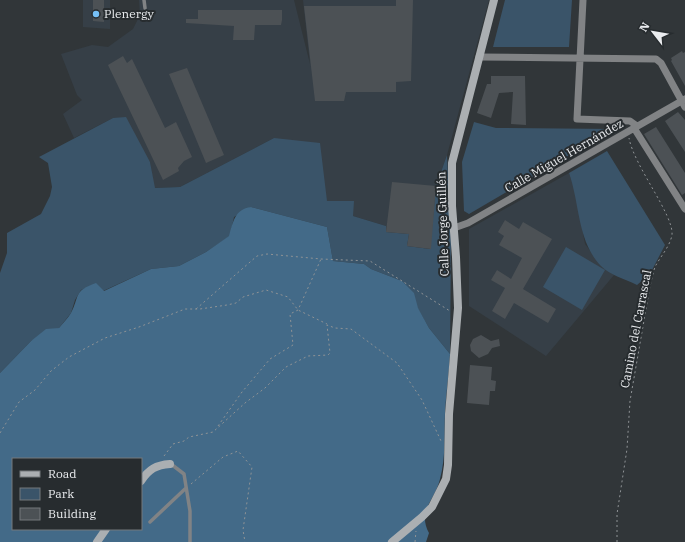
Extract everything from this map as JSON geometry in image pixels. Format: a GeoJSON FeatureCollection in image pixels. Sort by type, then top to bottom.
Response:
{"type":"FeatureCollection","features":[{"type":"Feature","properties":{"kind":"street","name":"Calle Jorge Guillén"},"geometry":{"type":"LineString","coordinates":[[392,542],[422,517],[437,499],[446,479],[457,315],[452,206],[452,163],[494,0]]}},
{"type":"Feature","properties":{"kind":"street"},"geometry":{"type":"LineString","coordinates":[[583,0],[577,119],[630,121],[633,129],[683,201],[685,209]]}},
{"type":"Feature","properties":{"kind":"street"},"geometry":{"type":"LineString","coordinates":[[479,57],[656,59],[661,62],[684,102]]}},
{"type":"Feature","properties":{"kind":"street","name":"Calle Miguel Hernández"},"geometry":{"type":"LineString","coordinates":[[454,228],[474,220],[633,129],[684,102]]}},
{"type":"Feature","properties":{"kind":"street"},"geometry":{"type":"LineString","coordinates":[[142,480],[149,470],[158,465],[170,464]]}},
{"type":"Feature","properties":{"kind":"street"},"geometry":{"type":"LineString","coordinates":[[97,542],[105,530]]}},
{"type":"Feature","properties":{"kind":"lane"},"geometry":{"type":"LineString","coordinates":[[144,0],[145,8]]}},
{"type":"Feature","properties":{"kind":"lane"},"geometry":{"type":"LineString","coordinates":[[170,464],[184,474],[190,511],[190,542]]}},
{"type":"Feature","properties":{"kind":"lane"},"geometry":{"type":"LineString","coordinates":[[150,522],[186,488]]}},
{"type":"Feature","properties":{"kind":"path","name":"Camino del Carrascal"},"geometry":{"type":"LineString","coordinates":[[617,542],[617,514],[627,449],[630,401],[650,286],[655,267],[671,240],[672,233],[669,220],[633,154],[633,129]]}},
{"type":"Feature","properties":{"kind":"path"},"geometry":{"type":"LineString","coordinates":[[196,309],[257,256],[268,254],[321,259],[370,261],[433,302],[457,315]]}},
{"type":"Feature","properties":{"kind":"path"},"geometry":{"type":"LineString","coordinates":[[217,428],[242,392],[270,359],[293,345],[290,314],[298,310],[321,259]]}},
{"type":"Feature","properties":{"kind":"path"},"geometry":{"type":"LineString","coordinates":[[0,433],[19,402],[35,390],[51,371],[69,357],[105,338],[139,327],[185,309],[196,309],[236,303],[243,297],[266,290],[288,297],[298,310],[328,325],[335,328],[351,329],[397,363],[422,400],[434,424],[442,446],[448,447]]}},
{"type":"Feature","properties":{"kind":"path"},"geometry":{"type":"LineString","coordinates":[[158,465],[173,444],[184,441],[189,437],[213,432],[265,388],[286,366],[308,356],[328,355],[330,352],[328,325]]}},
{"type":"Feature","properties":{"kind":"path"},"geometry":{"type":"LineString","coordinates":[[186,488],[223,457],[238,451],[252,467],[243,530],[245,542]]}},
{"type":"Feature","properties":{"kind":"shaded area","name":"Plenergy"},"geometry":{"type":"Polygon","coordinates":[[[83,0],[110,0],[110,29],[83,27],[83,0]]]}},
{"type":"Feature","properties":{"kind":"shaded area"},"geometry":{"type":"Polygon","coordinates":[[[139,0],[294,0],[310,64],[303,0],[489,0],[447,155],[436,186],[431,249],[407,246],[409,234],[386,232],[386,226],[353,216],[327,201],[274,138],[180,187],[154,188],[150,162],[113,118],[74,138],[63,114],[82,100],[77,95],[61,54],[92,45],[108,47],[133,29],[140,15],[139,0]]]}},
{"type":"Feature","properties":{"kind":"shaded area"},"geometry":{"type":"Polygon","coordinates":[[[569,173],[575,189],[585,244],[602,266],[614,275],[546,356],[469,306],[469,229],[569,173]]]}},
{"type":"Feature","properties":{"kind":"shaded area"},"geometry":{"type":"Polygon","coordinates":[[[251,207],[327,227],[333,261],[364,264],[371,269],[402,281],[414,293],[418,308],[429,328],[450,354],[442,471],[438,486],[426,512],[426,525],[429,533],[426,542],[0,542],[0,373],[31,341],[46,329],[59,328],[71,313],[78,295],[84,289],[96,283],[104,291],[151,269],[179,266],[206,252],[229,236],[236,217],[241,210],[251,207]]]}},
{"type":"Feature","properties":{"kind":"green space"},"geometry":{"type":"Polygon","coordinates":[[[505,0],[572,0],[569,47],[493,47],[505,0]]]}},
{"type":"Feature","properties":{"kind":"green space"},"geometry":{"type":"Polygon","coordinates":[[[126,117],[150,162],[155,188],[180,187],[274,138],[320,143],[327,201],[354,201],[353,216],[386,226],[386,232],[409,234],[407,246],[430,249],[436,186],[447,155],[451,240],[450,354],[429,328],[402,281],[371,269],[364,264],[333,261],[327,227],[251,207],[234,217],[230,236],[206,252],[179,266],[151,269],[103,291],[96,284],[81,290],[75,300],[71,313],[59,328],[31,341],[0,373],[0,273],[7,253],[7,233],[41,214],[50,196],[52,187],[48,163],[39,157],[113,118],[126,117]]]}},
{"type":"Feature","properties":{"kind":"green space"},"geometry":{"type":"Polygon","coordinates":[[[474,122],[496,128],[614,129],[469,214],[464,211],[462,162],[474,122]]]}},
{"type":"Feature","properties":{"kind":"green space"},"geometry":{"type":"Polygon","coordinates":[[[607,151],[665,245],[650,274],[637,285],[609,272],[601,266],[593,256],[583,234],[573,185],[569,173],[607,151]]]}},
{"type":"Feature","properties":{"kind":"green space"},"geometry":{"type":"Polygon","coordinates":[[[566,247],[605,270],[582,310],[543,287],[566,247]]]}},
{"type":"Feature","properties":{"kind":"building"},"geometry":{"type":"Polygon","coordinates":[[[93,0],[104,0],[104,22],[93,21],[93,0]]]}},
{"type":"Feature","properties":{"kind":"building"},"geometry":{"type":"Polygon","coordinates":[[[396,0],[413,0],[411,81],[396,82],[396,92],[346,92],[344,101],[315,101],[304,6],[396,6],[396,0]]]}},
{"type":"Feature","properties":{"kind":"building"},"geometry":{"type":"Polygon","coordinates":[[[198,10],[282,10],[282,20],[281,25],[255,25],[254,40],[233,40],[234,26],[186,23],[186,19],[198,19],[198,10]]]}},
{"type":"Feature","properties":{"kind":"building"},"geometry":{"type":"Polygon","coordinates":[[[682,51],[683,53],[685,52],[685,86],[671,61],[671,58],[682,51]]]}},
{"type":"Feature","properties":{"kind":"building"},"geometry":{"type":"Polygon","coordinates":[[[123,56],[127,63],[132,59],[165,128],[176,122],[192,157],[184,161],[178,168],[179,171],[163,180],[108,65],[123,56]]]}},
{"type":"Feature","properties":{"kind":"building"},"geometry":{"type":"Polygon","coordinates":[[[187,68],[224,155],[206,163],[169,74],[187,68]]]}},
{"type":"Feature","properties":{"kind":"building"},"geometry":{"type":"Polygon","coordinates":[[[491,76],[525,76],[526,125],[511,124],[513,92],[499,93],[491,118],[477,113],[487,84],[491,84],[491,76]]]}},
{"type":"Feature","properties":{"kind":"building"},"geometry":{"type":"Polygon","coordinates":[[[678,112],[685,120],[685,152],[665,121],[678,112]]]}},
{"type":"Feature","properties":{"kind":"building"},"geometry":{"type":"Polygon","coordinates":[[[656,127],[685,173],[685,193],[682,195],[644,134],[656,127]]]}},
{"type":"Feature","properties":{"kind":"building"},"geometry":{"type":"Polygon","coordinates":[[[392,182],[436,186],[431,249],[407,246],[409,234],[386,232],[392,182]]]}},
{"type":"Feature","properties":{"kind":"building"},"geometry":{"type":"Polygon","coordinates":[[[505,220],[519,229],[523,222],[552,239],[523,289],[556,309],[548,323],[514,303],[505,319],[492,311],[505,288],[491,280],[497,270],[511,279],[522,258],[499,245],[504,236],[498,232],[505,220]]]}},
{"type":"Feature","properties":{"kind":"building"},"geometry":{"type":"Polygon","coordinates":[[[481,335],[491,341],[499,339],[500,346],[492,348],[488,354],[479,358],[471,351],[470,345],[473,339],[481,335]]]}},
{"type":"Feature","properties":{"kind":"building"},"geometry":{"type":"Polygon","coordinates":[[[470,365],[492,367],[491,380],[496,381],[495,391],[490,391],[489,405],[467,403],[470,365]]]}},
{"type":"Feature","properties":{"kind":"place","name":"Plenergy"},"geometry":{"type":"Point","coordinates":[96,14]}}]}
